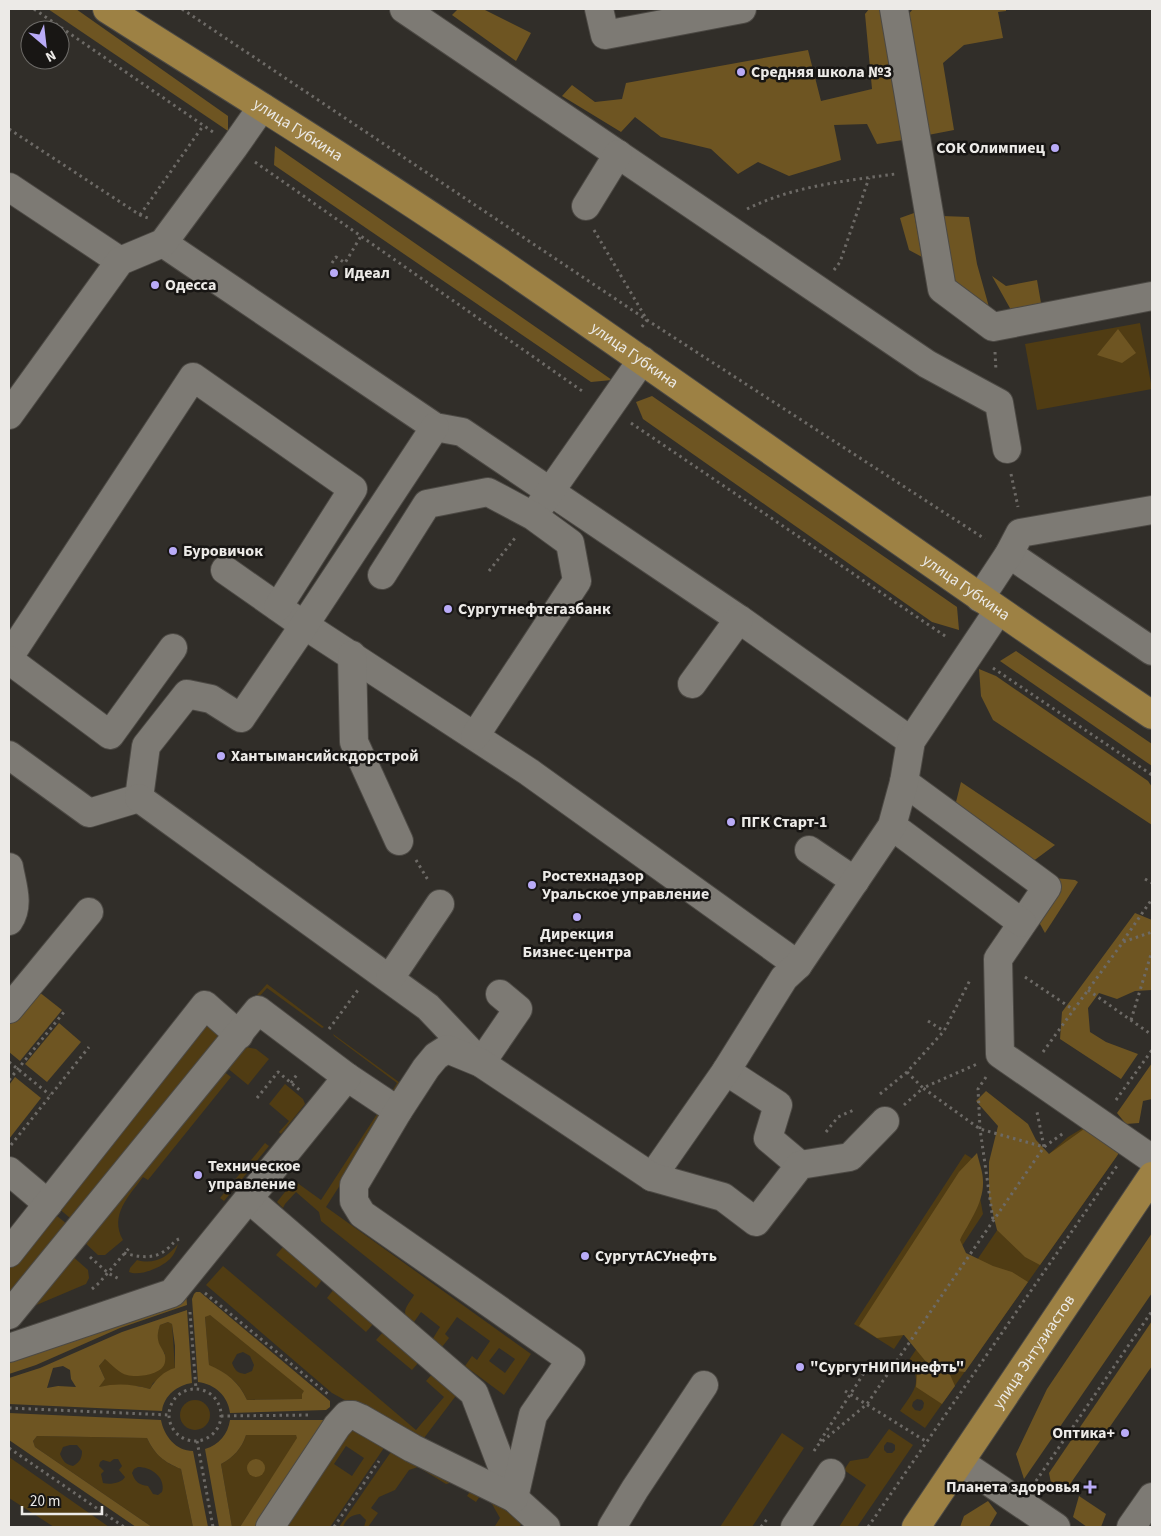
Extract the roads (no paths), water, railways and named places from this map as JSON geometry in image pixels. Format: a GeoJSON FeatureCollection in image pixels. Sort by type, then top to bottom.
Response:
{"type":"FeatureCollection","features":[{"type":"Feature","properties":{"kind":"main road","name":"улица Губкина"},"geometry":{"type":"LineString","coordinates":[[107,9],[419,207],[834,494],[989,605],[1152,715]]}},
{"type":"Feature","properties":{"kind":"main road","name":"улица Энтузиастов"},"geometry":{"type":"LineString","coordinates":[[916,1527],[1152,1176]]}},
{"type":"Feature","properties":{"kind":"lane"},"geometry":{"type":"LineString","coordinates":[[404,9],[927,364],[999,403],[1007,449]]}},
{"type":"Feature","properties":{"kind":"lane"},"geometry":{"type":"LineString","coordinates":[[599,9],[605,35],[742,9]]}},
{"type":"Feature","properties":{"kind":"lane"},"geometry":{"type":"LineString","coordinates":[[894,9],[942,289],[993,327],[1152,296]]}},
{"type":"Feature","properties":{"kind":"lane"},"geometry":{"type":"LineString","coordinates":[[9,415],[120,261],[164,243],[262,107]]}},
{"type":"Feature","properties":{"kind":"lane"},"geometry":{"type":"LineString","coordinates":[[586,206],[618,154]]}},
{"type":"Feature","properties":{"kind":"lane"},"geometry":{"type":"LineString","coordinates":[[9,187],[120,261]]}},
{"type":"Feature","properties":{"kind":"lane"},"geometry":{"type":"LineString","coordinates":[[164,243],[434,427],[462,432],[739,619],[911,740]]}},
{"type":"Feature","properties":{"kind":"lane"},"geometry":{"type":"LineString","coordinates":[[533,516],[550,492],[633,354]]}},
{"type":"Feature","properties":{"kind":"lane"},"geometry":{"type":"LineString","coordinates":[[173,648],[110,735],[9,659],[193,378],[353,489],[278,607]]}},
{"type":"Feature","properties":{"kind":"lane"},"geometry":{"type":"LineString","coordinates":[[139,798],[146,746],[187,694],[211,700],[241,718],[434,427]]}},
{"type":"Feature","properties":{"kind":"lane"},"geometry":{"type":"LineString","coordinates":[[382,575],[428,504],[488,492],[533,516],[570,543],[578,581],[475,736]]}},
{"type":"Feature","properties":{"kind":"lane"},"geometry":{"type":"LineString","coordinates":[[1014,544],[1152,510]]}},
{"type":"Feature","properties":{"kind":"lane"},"geometry":{"type":"LineString","coordinates":[[652,1177],[726,1071],[784,978],[798,965],[892,826],[904,782],[911,740],[989,605],[1014,544]]}},
{"type":"Feature","properties":{"kind":"lane"},"geometry":{"type":"LineString","coordinates":[[1014,544],[1152,651]]}},
{"type":"Feature","properties":{"kind":"lane"},"geometry":{"type":"LineString","coordinates":[[226,570],[278,607],[529,772],[798,965]]}},
{"type":"Feature","properties":{"kind":"lane"},"geometry":{"type":"LineString","coordinates":[[692,684],[739,619]]}},
{"type":"Feature","properties":{"kind":"lane"},"geometry":{"type":"LineString","coordinates":[[352,655],[354,742],[399,841]]}},
{"type":"Feature","properties":{"kind":"lane"},"geometry":{"type":"LineString","coordinates":[[9,755],[89,813],[139,798]]}},
{"type":"Feature","properties":{"kind":"lane"},"geometry":{"type":"LineString","coordinates":[[904,782],[1047,887],[998,959],[1000,1054],[1142,1151]]}},
{"type":"Feature","properties":{"kind":"lane"},"geometry":{"type":"LineString","coordinates":[[139,798],[428,1007],[481,1063]]}},
{"type":"Feature","properties":{"kind":"lane"},"geometry":{"type":"LineString","coordinates":[[892,826],[1022,923]]}},
{"type":"Feature","properties":{"kind":"lane"},"geometry":{"type":"LineString","coordinates":[[809,850],[855,881]]}},
{"type":"Feature","properties":{"kind":"lane"},"geometry":{"type":"LineString","coordinates":[[9,867],[15,901],[13,915],[9,921]]}},
{"type":"Feature","properties":{"kind":"lane"},"geometry":{"type":"LineString","coordinates":[[382,972],[440,904]]}},
{"type":"Feature","properties":{"kind":"lane"},"geometry":{"type":"LineString","coordinates":[[9,1009],[89,912]]}},
{"type":"Feature","properties":{"kind":"lane"},"geometry":{"type":"LineString","coordinates":[[481,1063],[518,1008],[500,994]]}},
{"type":"Feature","properties":{"kind":"lane"},"geometry":{"type":"LineString","coordinates":[[9,1253],[205,1005],[238,1035]]}},
{"type":"Feature","properties":{"kind":"lane"},"geometry":{"type":"LineString","coordinates":[[9,1315],[258,1010],[347,1077],[398,1111]]}},
{"type":"Feature","properties":{"kind":"lane"},"geometry":{"type":"LineString","coordinates":[[514,1498],[533,1415],[571,1360],[362,1214],[354,1202],[354,1185],[398,1111],[436,1056],[448,1049],[481,1063],[652,1177],[723,1197],[756,1222],[800,1165],[850,1157],[880,1109]]}},
{"type":"Feature","properties":{"kind":"lane"},"geometry":{"type":"LineString","coordinates":[[726,1071],[778,1105],[768,1138],[800,1165]]}},
{"type":"Feature","properties":{"kind":"lane"},"geometry":{"type":"LineString","coordinates":[[9,1348],[172,1293],[186,1293],[249,1199],[347,1077]]}},
{"type":"Feature","properties":{"kind":"lane"},"geometry":{"type":"LineString","coordinates":[[9,1171],[48,1204]]}},
{"type":"Feature","properties":{"kind":"lane"},"geometry":{"type":"LineString","coordinates":[[249,1199],[474,1393],[514,1498]]}},
{"type":"Feature","properties":{"kind":"lane"},"geometry":{"type":"LineString","coordinates":[[612,1527],[704,1385]]}},
{"type":"Feature","properties":{"kind":"lane"},"geometry":{"type":"LineString","coordinates":[[270,1527],[337,1426],[347,1415],[360,1418],[395,1438],[514,1498],[546,1527]]}},
{"type":"Feature","properties":{"kind":"lane"},"geometry":{"type":"LineString","coordinates":[[960,1462],[1056,1527]]}},
{"type":"Feature","properties":{"kind":"lane"},"geometry":{"type":"LineString","coordinates":[[795,1527],[831,1473]]}},
{"type":"Feature","properties":{"kind":"lane"},"geometry":{"type":"LineString","coordinates":[[1131,1527],[1152,1497]]}},
{"type":"Feature","properties":{"kind":"place","name":"Средняя школа №3"},"geometry":{"type":"Point","coordinates":[741,72]}},
{"type":"Feature","properties":{"kind":"place","name":"СОК Олимпиец"},"geometry":{"type":"Point","coordinates":[1055,148]}},
{"type":"Feature","properties":{"kind":"place","name":"Идеал"},"geometry":{"type":"Point","coordinates":[334,273]}},
{"type":"Feature","properties":{"kind":"place","name":"Одесса"},"geometry":{"type":"Point","coordinates":[155,285]}},
{"type":"Feature","properties":{"kind":"place","name":"Буровичок"},"geometry":{"type":"Point","coordinates":[173,551]}},
{"type":"Feature","properties":{"kind":"place","name":"Сургутнефтегазбанк"},"geometry":{"type":"Point","coordinates":[448,609]}},
{"type":"Feature","properties":{"kind":"place","name":"Хантымансийскдорстрой"},"geometry":{"type":"Point","coordinates":[221,756]}},
{"type":"Feature","properties":{"kind":"place","name":"ПГК Старт-1"},"geometry":{"type":"Point","coordinates":[731,822]}},
{"type":"Feature","properties":{"kind":"place","name":"Ростехнадзор Уральское управление"},"geometry":{"type":"Point","coordinates":[532,885]}},
{"type":"Feature","properties":{"kind":"place","name":"Дирекция Бизнес-центра"},"geometry":{"type":"Point","coordinates":[577,917]}},
{"type":"Feature","properties":{"kind":"place","name":"Техническое управление"},"geometry":{"type":"Point","coordinates":[198,1175]}},
{"type":"Feature","properties":{"kind":"place","name":"СургутАСУнефть"},"geometry":{"type":"Point","coordinates":[585,1256]}},
{"type":"Feature","properties":{"kind":"place","name":"\"СургутНИПИнефть\""},"geometry":{"type":"Point","coordinates":[800,1367]}},
{"type":"Feature","properties":{"kind":"place","name":"Оптика+"},"geometry":{"type":"Point","coordinates":[1125,1433]}},
{"type":"Feature","properties":{"kind":"place","name":"Планета здоровья"},"geometry":{"type":"Point","coordinates":[1090,1487]}}]}
